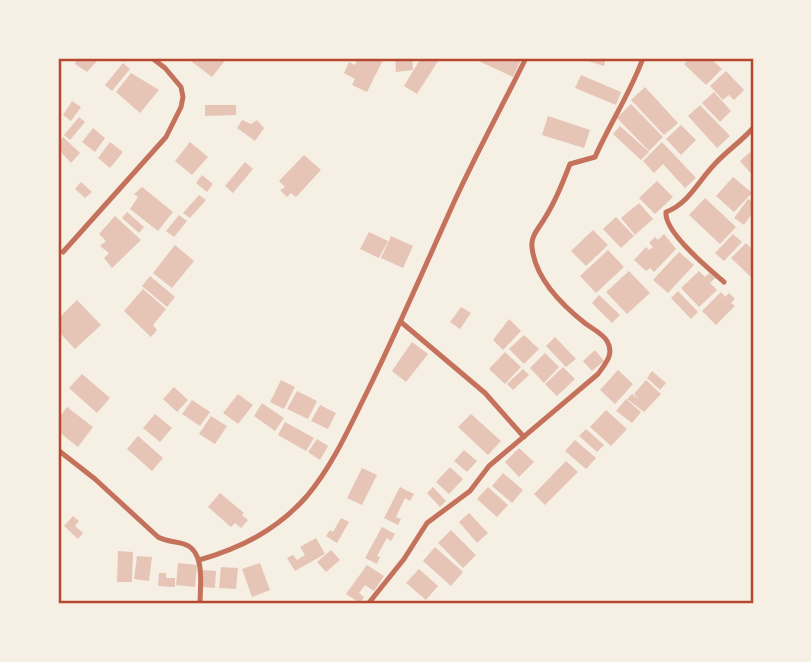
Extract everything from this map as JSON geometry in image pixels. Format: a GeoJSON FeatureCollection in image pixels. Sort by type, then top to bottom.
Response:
{"type":"FeatureCollection","features":[{"type":"Feature","properties":{"kind":"street"},"geometry":{"type":"LineString","coordinates":[[63,252],[166,137],[181,107],[181,87],[165,68],[152,58]]}},
{"type":"Feature","properties":{"kind":"street"},"geometry":{"type":"LineString","coordinates":[[199,560],[231,551],[260,536],[306,496],[340,446],[401,321],[455,198],[526,58]]}},
{"type":"Feature","properties":{"kind":"street"},"geometry":{"type":"LineString","coordinates":[[368,604],[404,559],[427,523],[470,491],[489,466],[597,374],[609,359],[607,339],[559,302],[551,292],[531,245],[555,204],[570,164],[595,157],[633,86],[643,58]]}},
{"type":"Feature","properties":{"kind":"street"},"geometry":{"type":"LineString","coordinates":[[724,282],[672,230],[666,212],[676,208],[688,197],[713,165],[753,128]]}},
{"type":"Feature","properties":{"kind":"street"},"geometry":{"type":"LineString","coordinates":[[401,321],[485,393],[524,437]]}},
{"type":"Feature","properties":{"kind":"street"},"geometry":{"type":"LineString","coordinates":[[58,450],[95,479],[158,537],[169,542],[187,544],[194,551],[199,560],[200,604]]}},
{"type":"Feature","properties":{"kind":"building"},"geometry":{"type":"Polygon","coordinates":[[[73,58],[100,58],[87,72],[75,64],[76,60],[73,58]]]}},
{"type":"Feature","properties":{"kind":"building"},"geometry":{"type":"Polygon","coordinates":[[[187,58],[227,58],[212,77],[187,58]]]}},
{"type":"Feature","properties":{"kind":"building"},"geometry":{"type":"Polygon","coordinates":[[[358,58],[384,58],[367,92],[352,85],[355,79],[344,73],[349,62],[355,65],[358,58]]]}},
{"type":"Feature","properties":{"kind":"building"},"geometry":{"type":"Polygon","coordinates":[[[395,58],[412,58],[413,70],[396,72],[395,58]]]}},
{"type":"Feature","properties":{"kind":"building"},"geometry":{"type":"Polygon","coordinates":[[[421,58],[440,58],[417,94],[404,86],[421,58]]]}},
{"type":"Feature","properties":{"kind":"building"},"geometry":{"type":"Polygon","coordinates":[[[472,58],[522,58],[513,77],[472,58]]]}},
{"type":"Feature","properties":{"kind":"building"},"geometry":{"type":"Polygon","coordinates":[[[579,58],[606,58],[604,66],[579,58]]]}},
{"type":"Feature","properties":{"kind":"building"},"geometry":{"type":"Polygon","coordinates":[[[691,58],[710,58],[722,69],[706,85],[684,64],[691,58]]]}},
{"type":"Feature","properties":{"kind":"building"},"geometry":{"type":"Polygon","coordinates":[[[123,63],[130,69],[112,91],[105,85],[123,63]]]}},
{"type":"Feature","properties":{"kind":"building"},"geometry":{"type":"Polygon","coordinates":[[[726,71],[744,90],[734,100],[729,95],[723,100],[710,86],[726,71]]]}},
{"type":"Feature","properties":{"kind":"building"},"geometry":{"type":"Polygon","coordinates":[[[131,73],[159,90],[140,113],[116,92],[131,73]]]}},
{"type":"Feature","properties":{"kind":"building"},"geometry":{"type":"Polygon","coordinates":[[[581,75],[621,92],[616,105],[575,88],[581,75]]]}},
{"type":"Feature","properties":{"kind":"building"},"geometry":{"type":"Polygon","coordinates":[[[645,87],[678,123],[664,135],[631,100],[645,87]]]}},
{"type":"Feature","properties":{"kind":"building"},"geometry":{"type":"Polygon","coordinates":[[[714,92],[731,111],[720,122],[702,103],[714,92]]]}},
{"type":"Feature","properties":{"kind":"building"},"geometry":{"type":"Polygon","coordinates":[[[72,101],[81,107],[71,121],[63,115],[72,101]]]}},
{"type":"Feature","properties":{"kind":"building"},"geometry":{"type":"Polygon","coordinates":[[[631,104],[663,137],[649,151],[617,118],[631,104]]]}},
{"type":"Feature","properties":{"kind":"building"},"geometry":{"type":"Polygon","coordinates":[[[205,105],[236,105],[236,115],[205,116],[205,105]]]}},
{"type":"Feature","properties":{"kind":"building"},"geometry":{"type":"Polygon","coordinates":[[[700,105],[730,136],[717,148],[688,116],[700,105]]]}},
{"type":"Feature","properties":{"kind":"building"},"geometry":{"type":"Polygon","coordinates":[[[548,116],[590,130],[584,148],[542,135],[548,116]]]}},
{"type":"Feature","properties":{"kind":"building"},"geometry":{"type":"Polygon","coordinates":[[[79,117],[85,122],[70,140],[64,135],[79,117]]]}},
{"type":"Feature","properties":{"kind":"building"},"geometry":{"type":"Polygon","coordinates":[[[242,120],[251,124],[257,120],[264,128],[255,141],[237,128],[242,120]]]}},
{"type":"Feature","properties":{"kind":"building"},"geometry":{"type":"Polygon","coordinates":[[[681,125],[696,140],[681,155],[666,139],[681,125]]]}},
{"type":"Feature","properties":{"kind":"building"},"geometry":{"type":"Polygon","coordinates":[[[620,126],[649,152],[641,160],[613,134],[620,126]]]}},
{"type":"Feature","properties":{"kind":"building"},"geometry":{"type":"Polygon","coordinates":[[[93,128],[105,138],[95,152],[82,142],[93,128]]]}},
{"type":"Feature","properties":{"kind":"building"},"geometry":{"type":"Polygon","coordinates":[[[63,137],[80,153],[71,163],[58,149],[63,137]]]}},
{"type":"Feature","properties":{"kind":"building"},"geometry":{"type":"Polygon","coordinates":[[[110,142],[123,152],[110,168],[98,158],[110,142]]]}},
{"type":"Feature","properties":{"kind":"building"},"geometry":{"type":"Polygon","coordinates":[[[190,142],[208,157],[192,175],[175,161],[190,142]]]}},
{"type":"Feature","properties":{"kind":"building"},"geometry":{"type":"Polygon","coordinates":[[[662,142],[696,178],[685,188],[663,164],[654,173],[643,161],[662,142]]]}},
{"type":"Feature","properties":{"kind":"building"},"geometry":{"type":"Polygon","coordinates":[[[750,152],[753,156],[753,176],[740,161],[750,152]]]}},
{"type":"Feature","properties":{"kind":"building"},"geometry":{"type":"Polygon","coordinates":[[[304,155],[321,170],[296,197],[291,193],[287,197],[280,190],[285,187],[279,181],[304,155]]]}},
{"type":"Feature","properties":{"kind":"building"},"geometry":{"type":"Polygon","coordinates":[[[245,162],[253,169],[233,193],[225,186],[245,162]]]}},
{"type":"Feature","properties":{"kind":"building"},"geometry":{"type":"Polygon","coordinates":[[[202,175],[213,184],[207,192],[196,183],[202,175]]]}},
{"type":"Feature","properties":{"kind":"building"},"geometry":{"type":"Polygon","coordinates":[[[733,177],[752,193],[734,212],[716,196],[733,177]]]}},
{"type":"Feature","properties":{"kind":"building"},"geometry":{"type":"Polygon","coordinates":[[[657,181],[673,197],[655,214],[639,198],[657,181]]]}},
{"type":"Feature","properties":{"kind":"building"},"geometry":{"type":"Polygon","coordinates":[[[81,182],[92,192],[85,198],[75,189],[81,182]]]}},
{"type":"Feature","properties":{"kind":"building"},"geometry":{"type":"Polygon","coordinates":[[[142,187],[173,212],[158,231],[130,209],[138,197],[134,194],[142,187]]]}},
{"type":"Feature","properties":{"kind":"building"},"geometry":{"type":"Polygon","coordinates":[[[199,195],[206,200],[190,218],[183,213],[199,195]]]}},
{"type":"Feature","properties":{"kind":"building"},"geometry":{"type":"Polygon","coordinates":[[[705,198],[736,227],[720,244],[689,215],[705,198]]]}},
{"type":"Feature","properties":{"kind":"building"},"geometry":{"type":"Polygon","coordinates":[[[748,199],[753,202],[753,212],[744,225],[734,218],[748,199]]]}},
{"type":"Feature","properties":{"kind":"building"},"geometry":{"type":"Polygon","coordinates":[[[639,203],[653,219],[635,235],[621,218],[639,203]]]}},
{"type":"Feature","properties":{"kind":"building"},"geometry":{"type":"Polygon","coordinates":[[[127,212],[144,227],[139,233],[122,218],[127,212]]]}},
{"type":"Feature","properties":{"kind":"building"},"geometry":{"type":"Polygon","coordinates":[[[179,215],[187,221],[174,237],[166,231],[179,215]]]}},
{"type":"Feature","properties":{"kind":"building"},"geometry":{"type":"Polygon","coordinates":[[[115,216],[141,240],[112,268],[104,258],[109,253],[100,246],[106,241],[99,234],[115,216]]]}},
{"type":"Feature","properties":{"kind":"building"},"geometry":{"type":"Polygon","coordinates":[[[616,217],[634,236],[621,248],[603,229],[616,217]]]}},
{"type":"Feature","properties":{"kind":"building"},"geometry":{"type":"Polygon","coordinates":[[[593,230],[608,245],[586,266],[571,251],[593,230]]]}},
{"type":"Feature","properties":{"kind":"building"},"geometry":{"type":"Polygon","coordinates":[[[369,232],[388,241],[379,258],[360,249],[369,232]]]}},
{"type":"Feature","properties":{"kind":"building"},"geometry":{"type":"Polygon","coordinates":[[[664,234],[676,249],[654,272],[650,268],[646,271],[634,260],[646,247],[649,250],[653,247],[649,243],[655,237],[658,240],[664,234]]]}},
{"type":"Feature","properties":{"kind":"building"},"geometry":{"type":"Polygon","coordinates":[[[733,234],[742,242],[724,261],[715,253],[733,234]]]}},
{"type":"Feature","properties":{"kind":"building"},"geometry":{"type":"Polygon","coordinates":[[[391,236],[413,246],[403,268],[381,258],[391,236]]]}},
{"type":"Feature","properties":{"kind":"building"},"geometry":{"type":"Polygon","coordinates":[[[746,243],[753,250],[753,279],[731,258],[746,243]]]}},
{"type":"Feature","properties":{"kind":"building"},"geometry":{"type":"Polygon","coordinates":[[[175,245],[194,261],[172,288],[153,273],[175,245]]]}},
{"type":"Feature","properties":{"kind":"building"},"geometry":{"type":"Polygon","coordinates":[[[608,250],[624,267],[596,293],[580,276],[608,250]]]}},
{"type":"Feature","properties":{"kind":"building"},"geometry":{"type":"Polygon","coordinates":[[[679,252],[694,265],[668,293],[653,280],[679,252]]]}},
{"type":"Feature","properties":{"kind":"building"},"geometry":{"type":"Polygon","coordinates":[[[629,271],[650,293],[627,314],[606,292],[629,271]]]}},
{"type":"Feature","properties":{"kind":"building"},"geometry":{"type":"Polygon","coordinates":[[[699,271],[705,277],[709,273],[715,278],[710,283],[717,290],[699,307],[681,288],[699,271]]]}},
{"type":"Feature","properties":{"kind":"building"},"geometry":{"type":"Polygon","coordinates":[[[150,276],[175,297],[167,307],[142,286],[150,276]]]}},
{"type":"Feature","properties":{"kind":"building"},"geometry":{"type":"Polygon","coordinates":[[[143,289],[166,309],[153,325],[157,330],[151,337],[124,311],[143,289]]]}},
{"type":"Feature","properties":{"kind":"building"},"geometry":{"type":"Polygon","coordinates":[[[678,291],[698,312],[691,319],[671,298],[678,291]]]}},
{"type":"Feature","properties":{"kind":"building"},"geometry":{"type":"Polygon","coordinates":[[[721,292],[725,297],[729,293],[735,299],[731,303],[735,306],[716,325],[702,311],[721,292]]]}},
{"type":"Feature","properties":{"kind":"building"},"geometry":{"type":"Polygon","coordinates":[[[599,295],[620,315],[612,323],[592,303],[599,295]]]}},
{"type":"Feature","properties":{"kind":"building"},"geometry":{"type":"Polygon","coordinates":[[[77,300],[101,325],[75,349],[58,331],[58,319],[77,300]]]}},
{"type":"Feature","properties":{"kind":"building"},"geometry":{"type":"Polygon","coordinates":[[[461,307],[471,313],[460,329],[450,322],[461,307]]]}},
{"type":"Feature","properties":{"kind":"building"},"geometry":{"type":"Polygon","coordinates":[[[509,319],[521,331],[503,350],[493,340],[509,319]]]}},
{"type":"Feature","properties":{"kind":"building"},"geometry":{"type":"Polygon","coordinates":[[[524,335],[539,349],[524,364],[509,349],[524,335]]]}},
{"type":"Feature","properties":{"kind":"building"},"geometry":{"type":"Polygon","coordinates":[[[555,337],[576,359],[566,367],[546,346],[555,337]]]}},
{"type":"Feature","properties":{"kind":"building"},"geometry":{"type":"Polygon","coordinates":[[[412,342],[428,354],[406,382],[392,371],[412,342]]]}},
{"type":"Feature","properties":{"kind":"building"},"geometry":{"type":"Polygon","coordinates":[[[595,350],[604,361],[592,371],[583,361],[595,350]]]}},
{"type":"Feature","properties":{"kind":"building"},"geometry":{"type":"Polygon","coordinates":[[[505,352],[521,367],[505,384],[489,369],[505,352]]]}},
{"type":"Feature","properties":{"kind":"building"},"geometry":{"type":"Polygon","coordinates":[[[545,353],[559,367],[544,383],[530,368],[545,353]]]}},
{"type":"Feature","properties":{"kind":"building"},"geometry":{"type":"Polygon","coordinates":[[[563,367],[575,379],[557,396],[545,384],[563,367]]]}},
{"type":"Feature","properties":{"kind":"building"},"geometry":{"type":"Polygon","coordinates":[[[523,369],[529,375],[513,390],[507,384],[523,369]]]}},
{"type":"Feature","properties":{"kind":"building"},"geometry":{"type":"Polygon","coordinates":[[[618,370],[633,384],[615,404],[600,390],[618,370]]]}},
{"type":"Feature","properties":{"kind":"building"},"geometry":{"type":"Polygon","coordinates":[[[652,371],[666,383],[660,390],[647,378],[652,371]]]}},
{"type":"Feature","properties":{"kind":"building"},"geometry":{"type":"Polygon","coordinates":[[[82,374],[110,398],[97,413],[69,388],[82,374]]]}},
{"type":"Feature","properties":{"kind":"building"},"geometry":{"type":"Polygon","coordinates":[[[281,380],[295,387],[284,409],[270,402],[281,380]]]}},
{"type":"Feature","properties":{"kind":"building"},"geometry":{"type":"Polygon","coordinates":[[[646,380],[661,394],[644,412],[627,399],[632,394],[640,400],[634,394],[646,380]]]}},
{"type":"Feature","properties":{"kind":"building"},"geometry":{"type":"Polygon","coordinates":[[[174,387],[188,400],[177,412],[163,399],[174,387]]]}},
{"type":"Feature","properties":{"kind":"building"},"geometry":{"type":"Polygon","coordinates":[[[297,391],[317,401],[308,419],[287,409],[297,391]]]}},
{"type":"Feature","properties":{"kind":"building"},"geometry":{"type":"Polygon","coordinates":[[[238,394],[253,405],[238,424],[223,413],[238,394]]]}},
{"type":"Feature","properties":{"kind":"building"},"geometry":{"type":"Polygon","coordinates":[[[626,399],[641,412],[632,423],[616,411],[626,399]]]}},
{"type":"Feature","properties":{"kind":"building"},"geometry":{"type":"Polygon","coordinates":[[[192,400],[210,412],[200,426],[182,414],[192,400]]]}},
{"type":"Feature","properties":{"kind":"building"},"geometry":{"type":"Polygon","coordinates":[[[262,403],[284,418],[275,431],[254,416],[262,403]]]}},
{"type":"Feature","properties":{"kind":"building"},"geometry":{"type":"Polygon","coordinates":[[[320,405],[336,413],[328,429],[311,421],[320,405]]]}},
{"type":"Feature","properties":{"kind":"building"},"geometry":{"type":"Polygon","coordinates":[[[67,407],[93,427],[78,447],[58,431],[58,419],[67,407]]]}},
{"type":"Feature","properties":{"kind":"building"},"geometry":{"type":"Polygon","coordinates":[[[606,410],[627,429],[611,446],[590,427],[606,410]]]}},
{"type":"Feature","properties":{"kind":"building"},"geometry":{"type":"Polygon","coordinates":[[[155,414],[172,428],[160,442],[143,428],[155,414]]]}},
{"type":"Feature","properties":{"kind":"building"},"geometry":{"type":"Polygon","coordinates":[[[471,414],[501,441],[488,455],[458,427],[471,414]]]}},
{"type":"Feature","properties":{"kind":"building"},"geometry":{"type":"Polygon","coordinates":[[[211,416],[227,426],[215,444],[199,434],[211,416]]]}},
{"type":"Feature","properties":{"kind":"building"},"geometry":{"type":"Polygon","coordinates":[[[285,422],[314,438],[306,451],[278,435],[285,422]]]}},
{"type":"Feature","properties":{"kind":"building"},"geometry":{"type":"Polygon","coordinates":[[[586,429],[604,445],[597,452],[579,436],[586,429]]]}},
{"type":"Feature","properties":{"kind":"building"},"geometry":{"type":"Polygon","coordinates":[[[138,436],[163,458],[152,471],[127,449],[138,436]]]}},
{"type":"Feature","properties":{"kind":"building"},"geometry":{"type":"Polygon","coordinates":[[[317,439],[328,446],[320,460],[308,452],[317,439]]]}},
{"type":"Feature","properties":{"kind":"building"},"geometry":{"type":"Polygon","coordinates":[[[575,440],[596,458],[586,469],[565,451],[575,440]]]}},
{"type":"Feature","properties":{"kind":"building"},"geometry":{"type":"Polygon","coordinates":[[[519,448],[534,462],[519,477],[505,462],[519,448]]]}},
{"type":"Feature","properties":{"kind":"building"},"geometry":{"type":"Polygon","coordinates":[[[464,450],[477,461],[467,472],[454,461],[464,450]]]}},
{"type":"Feature","properties":{"kind":"building"},"geometry":{"type":"Polygon","coordinates":[[[566,461],[578,472],[545,505],[534,494],[566,461]]]}},
{"type":"Feature","properties":{"kind":"building"},"geometry":{"type":"Polygon","coordinates":[[[450,467],[463,479],[449,494],[436,482],[450,467]]]}},
{"type":"Feature","properties":{"kind":"building"},"geometry":{"type":"Polygon","coordinates":[[[362,468],[377,475],[362,505],[347,498],[362,468]]]}},
{"type":"Feature","properties":{"kind":"building"},"geometry":{"type":"Polygon","coordinates":[[[503,473],[523,490],[512,503],[492,486],[503,473]]]}},
{"type":"Feature","properties":{"kind":"building"},"geometry":{"type":"Polygon","coordinates":[[[400,487],[414,494],[410,501],[405,498],[396,517],[401,519],[398,525],[384,518],[400,487]]]}},
{"type":"Feature","properties":{"kind":"building"},"geometry":{"type":"Polygon","coordinates":[[[433,487],[446,501],[440,507],[427,493],[433,487]]]}},
{"type":"Feature","properties":{"kind":"building"},"geometry":{"type":"Polygon","coordinates":[[[488,487],[508,505],[497,517],[477,499],[488,487]]]}},
{"type":"Feature","properties":{"kind":"building"},"geometry":{"type":"Polygon","coordinates":[[[220,493],[244,513],[242,515],[248,520],[241,528],[235,523],[231,527],[208,507],[220,493]]]}},
{"type":"Feature","properties":{"kind":"building"},"geometry":{"type":"Polygon","coordinates":[[[469,513],[488,533],[477,543],[459,522],[469,513]]]}},
{"type":"Feature","properties":{"kind":"building"},"geometry":{"type":"Polygon","coordinates":[[[73,516],[79,521],[75,526],[83,533],[78,539],[64,526],[73,516]]]}},
{"type":"Feature","properties":{"kind":"building"},"geometry":{"type":"Polygon","coordinates":[[[341,518],[349,522],[337,543],[326,536],[330,530],[333,532],[341,518]]]}},
{"type":"Feature","properties":{"kind":"building"},"geometry":{"type":"Polygon","coordinates":[[[382,527],[395,534],[391,541],[387,538],[377,556],[380,557],[377,564],[365,558],[382,527]]]}},
{"type":"Feature","properties":{"kind":"building"},"geometry":{"type":"Polygon","coordinates":[[[451,530],[476,555],[463,568],[438,543],[451,530]]]}},
{"type":"Feature","properties":{"kind":"building"},"geometry":{"type":"Polygon","coordinates":[[[316,538],[325,554],[295,571],[287,558],[293,555],[297,560],[305,555],[300,547],[316,538]]]}},
{"type":"Feature","properties":{"kind":"building"},"geometry":{"type":"Polygon","coordinates":[[[435,547],[463,572],[451,586],[423,561],[435,547]]]}},
{"type":"Feature","properties":{"kind":"building"},"geometry":{"type":"Polygon","coordinates":[[[331,550],[340,560],[326,572],[317,562],[331,550]]]}},
{"type":"Feature","properties":{"kind":"building"},"geometry":{"type":"Polygon","coordinates":[[[118,551],[133,552],[132,582],[117,582],[118,551]]]}},
{"type":"Feature","properties":{"kind":"building"},"geometry":{"type":"Polygon","coordinates":[[[137,556],[152,557],[149,581],[134,579],[137,556]]]}},
{"type":"Feature","properties":{"kind":"building"},"geometry":{"type":"Polygon","coordinates":[[[178,563],[197,565],[195,587],[176,585],[178,563]]]}},
{"type":"Feature","properties":{"kind":"building"},"geometry":{"type":"Polygon","coordinates":[[[260,563],[270,590],[252,597],[242,569],[260,563]]]}},
{"type":"Feature","properties":{"kind":"building"},"geometry":{"type":"Polygon","coordinates":[[[367,565],[384,576],[374,591],[365,585],[359,593],[364,597],[360,603],[346,594],[367,565]]]}},
{"type":"Feature","properties":{"kind":"building"},"geometry":{"type":"Polygon","coordinates":[[[221,567],[238,568],[236,589],[219,588],[221,567]]]}},
{"type":"Feature","properties":{"kind":"building"},"geometry":{"type":"Polygon","coordinates":[[[419,569],[438,586],[426,600],[406,583],[419,569]]]}},
{"type":"Feature","properties":{"kind":"building"},"geometry":{"type":"Polygon","coordinates":[[[203,570],[216,571],[215,588],[202,587],[203,570]]]}},
{"type":"Feature","properties":{"kind":"building"},"geometry":{"type":"Polygon","coordinates":[[[159,573],[166,573],[166,578],[175,578],[175,587],[158,586],[159,573]]]}}]}
